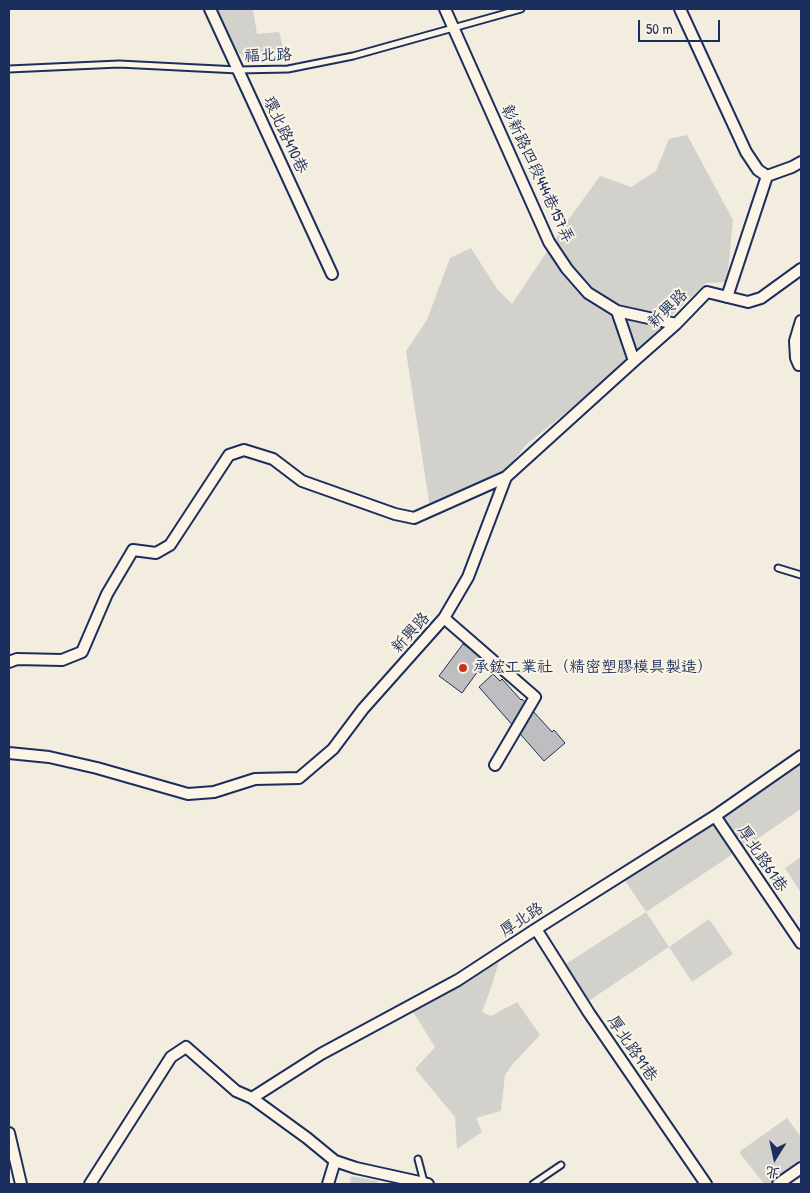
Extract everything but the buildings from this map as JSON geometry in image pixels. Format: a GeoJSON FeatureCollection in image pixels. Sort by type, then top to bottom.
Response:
{"type":"FeatureCollection","features":[{"type":"Feature","properties":{"kind":"street","name":"環北路410巷"},"geometry":{"type":"LineString","coordinates":[[210,9],[332,274]]}},
{"type":"Feature","properties":{"kind":"street","name":"彰新路四段444巷157弄"},"geometry":{"type":"LineString","coordinates":[[445,9],[549,242],[567,269],[588,293],[617,311],[676,324]]}},
{"type":"Feature","properties":{"kind":"street"},"geometry":{"type":"LineString","coordinates":[[680,9],[746,152],[758,170],[766,176]]}},
{"type":"Feature","properties":{"kind":"street"},"geometry":{"type":"LineString","coordinates":[[766,176],[792,168],[801,162]]}},
{"type":"Feature","properties":{"kind":"street"},"geometry":{"type":"LineString","coordinates":[[766,176],[752,225],[727,297],[748,302],[761,298],[801,269]]}},
{"type":"Feature","properties":{"kind":"street","name":"新興路"},"geometry":{"type":"LineString","coordinates":[[9,753],[49,757],[97,768],[188,794],[214,792],[255,779],[299,778],[332,749],[363,709],[444,618],[468,577],[506,477],[676,324],[707,292],[727,297]]}},
{"type":"Feature","properties":{"kind":"street"},"geometry":{"type":"LineString","coordinates":[[617,311],[634,361]]}},
{"type":"Feature","properties":{"kind":"street"},"geometry":{"type":"LineString","coordinates":[[801,321],[795,341],[796,358],[801,365]]}},
{"type":"Feature","properties":{"kind":"street"},"geometry":{"type":"LineString","coordinates":[[9,662],[17,659],[62,660],[82,652],[107,594],[133,550],[156,553],[170,545],[229,455],[244,450],[273,459],[302,481],[395,514],[414,518],[506,477]]}},
{"type":"Feature","properties":{"kind":"street"},"geometry":{"type":"LineString","coordinates":[[444,618],[535,697],[495,765]]}},
{"type":"Feature","properties":{"kind":"street","name":"厚北路"},"geometry":{"type":"LineString","coordinates":[[252,1098],[321,1054],[458,980],[715,816],[801,756]]}},
{"type":"Feature","properties":{"kind":"street","name":"厚北路61巷"},"geometry":{"type":"LineString","coordinates":[[715,816],[801,943]]}},
{"type":"Feature","properties":{"kind":"street","name":"厚北路91巷"},"geometry":{"type":"LineString","coordinates":[[536,929],[589,1014],[706,1184]]}},
{"type":"Feature","properties":{"kind":"street"},"geometry":{"type":"LineString","coordinates":[[90,1184],[171,1057],[186,1047],[236,1091],[252,1098],[335,1161],[356,1168],[426,1183]]}},
{"type":"Feature","properties":{"kind":"street"},"geometry":{"type":"LineString","coordinates":[[9,1133],[21,1184]]}},
{"type":"Feature","properties":{"kind":"street"},"geometry":{"type":"LineString","coordinates":[[328,1184],[335,1161]]}},
{"type":"Feature","properties":{"kind":"street"},"geometry":{"type":"LineString","coordinates":[[778,1184],[801,1168]]}},
{"type":"Feature","properties":{"kind":"lane","name":"福北路"},"geometry":{"type":"LineString","coordinates":[[9,69],[119,64],[238,70],[288,70],[353,56],[521,9]]}},
{"type":"Feature","properties":{"kind":"lane"},"geometry":{"type":"LineString","coordinates":[[778,568],[801,575]]}},
{"type":"Feature","properties":{"kind":"lane"},"geometry":{"type":"LineString","coordinates":[[418,1159],[426,1183]]}},
{"type":"Feature","properties":{"kind":"lane"},"geometry":{"type":"LineString","coordinates":[[533,1184],[561,1165]]}},
{"type":"Feature","properties":{"kind":"shaded area"},"geometry":{"type":"Polygon","coordinates":[[[221,9],[253,9],[257,34],[279,32],[285,55],[252,58],[234,52],[213,12],[221,9]]]}},
{"type":"Feature","properties":{"kind":"shaded area"},"geometry":{"type":"Polygon","coordinates":[[[687,135],[733,220],[727,282],[706,283],[670,317],[638,353],[525,446],[499,480],[430,508],[406,351],[427,320],[450,258],[471,248],[497,289],[512,304],[600,176],[631,187],[656,171],[669,139],[687,135]]]}},
{"type":"Feature","properties":{"kind":"shaded area"},"geometry":{"type":"Polygon","coordinates":[[[801,758],[801,809],[741,850],[720,819],[722,810],[801,758]]]}},
{"type":"Feature","properties":{"kind":"shaded area"},"geometry":{"type":"Polygon","coordinates":[[[711,823],[733,854],[646,912],[622,876],[711,823]]]}},
{"type":"Feature","properties":{"kind":"shaded area"},"geometry":{"type":"Polygon","coordinates":[[[801,857],[801,893],[785,868],[801,857]]]}},
{"type":"Feature","properties":{"kind":"shaded area"},"geometry":{"type":"Polygon","coordinates":[[[646,912],[669,947],[587,1002],[563,966],[646,912]]]}},
{"type":"Feature","properties":{"kind":"shaded area"},"geometry":{"type":"Polygon","coordinates":[[[709,919],[733,954],[692,982],[669,947],[709,919]]]}},
{"type":"Feature","properties":{"kind":"shaded area"},"geometry":{"type":"Polygon","coordinates":[[[502,950],[482,1012],[491,1016],[517,1002],[540,1035],[505,1075],[501,1111],[476,1118],[482,1132],[457,1149],[455,1117],[415,1069],[435,1047],[412,1010],[502,950]]]}},
{"type":"Feature","properties":{"kind":"shaded area"},"geometry":{"type":"Polygon","coordinates":[[[787,1118],[801,1137],[801,1163],[770,1184],[764,1184],[739,1152],[787,1118]]]}},
{"type":"Feature","properties":{"kind":"shaded area"},"geometry":{"type":"Polygon","coordinates":[[[351,1176],[378,1181],[377,1184],[350,1184],[351,1176]]]}},
{"type":"Feature","properties":{"kind":"place","name":"承鋐工業社（精密塑膠模具製造）"},"geometry":{"type":"Point","coordinates":[463,668]}}]}
